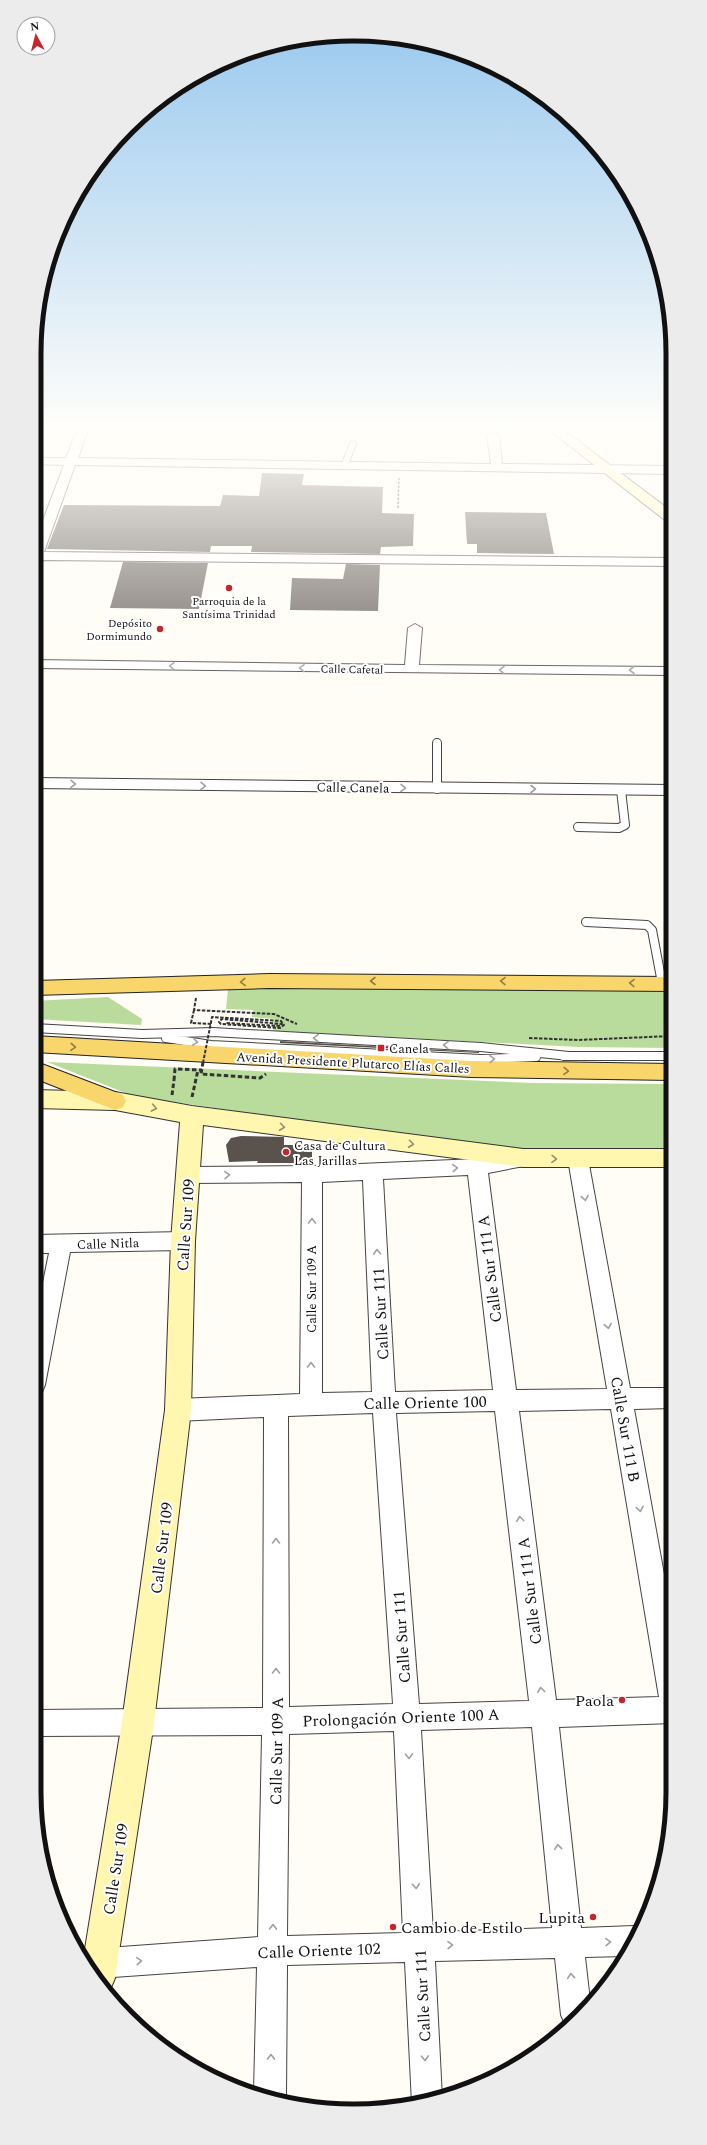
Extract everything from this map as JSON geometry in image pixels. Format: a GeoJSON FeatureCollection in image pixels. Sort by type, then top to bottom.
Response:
{"type":"FeatureCollection","features":[{"type":"Feature","properties":{"kind":"main road"},"geometry":{"type":"LineString","coordinates":[[41,988],[269,981],[666,983]]}},
{"type":"Feature","properties":{"kind":"main road","name":"Avenida Presidente Plutarco Elías Calles"},"geometry":{"type":"LineString","coordinates":[[41,1044],[472,1069],[666,1072]]}},
{"type":"Feature","properties":{"kind":"main road"},"geometry":{"type":"LineString","coordinates":[[41,1071],[115,1101]]}},
{"type":"Feature","properties":{"kind":"street"},"geometry":{"type":"LineString","coordinates":[[41,541],[47,525]]}},
{"type":"Feature","properties":{"kind":"street"},"geometry":{"type":"LineString","coordinates":[[41,558],[666,562]]}},
{"type":"Feature","properties":{"kind":"street"},"geometry":{"type":"LineString","coordinates":[[412,669],[415,628]]}},
{"type":"Feature","properties":{"kind":"street","name":"Calle Cafetal"},"geometry":{"type":"LineString","coordinates":[[41,664],[666,671]]}},
{"type":"Feature","properties":{"kind":"street","name":"Calle Canela"},"geometry":{"type":"LineString","coordinates":[[41,783],[438,789],[666,790]]}},
{"type":"Feature","properties":{"kind":"street"},"geometry":{"type":"LineString","coordinates":[[41,1099],[186,1103],[523,1158],[666,1158]]}},
{"type":"Feature","properties":{"kind":"street","name":"Calle Sur 109"},"geometry":{"type":"LineString","coordinates":[[96,1968],[138,1722],[178,1410],[183,1241],[188,1175],[186,1103]]}},
{"type":"Feature","properties":{"kind":"street"},"geometry":{"type":"LineString","coordinates":[[188,1175],[312,1174],[477,1168],[523,1158]]}},
{"type":"Feature","properties":{"kind":"street","name":"Calle Sur 111 B"},"geometry":{"type":"LineString","coordinates":[[578,1159],[666,1659]]}},
{"type":"Feature","properties":{"kind":"street","name":"Calle Sur 111 A"},"geometry":{"type":"LineString","coordinates":[[477,1168],[544,1713],[576,2010]]}},
{"type":"Feature","properties":{"kind":"street","name":"Calle Sur 111"},"geometry":{"type":"LineString","coordinates":[[373,1172],[384,1403],[406,1717],[427,2095]]}},
{"type":"Feature","properties":{"kind":"street","name":"Calle Sur 109 A"},"geometry":{"type":"LineString","coordinates":[[311,1404],[312,1174]]}},
{"type":"Feature","properties":{"kind":"street","name":"Calle Nitla"},"geometry":{"type":"LineString","coordinates":[[41,1244],[183,1241]]}},
{"type":"Feature","properties":{"kind":"street"},"geometry":{"type":"LineString","coordinates":[[41,1347],[60,1244]]}},
{"type":"Feature","properties":{"kind":"street","name":"Calle Oriente 100"},"geometry":{"type":"LineString","coordinates":[[178,1410],[311,1404],[666,1398]]}},
{"type":"Feature","properties":{"kind":"street","name":"Calle Sur 109 A"},"geometry":{"type":"LineString","coordinates":[[270,2092],[276,1721],[276,1406]]}},
{"type":"Feature","properties":{"kind":"street","name":"Prolongación Oriente 100 A"},"geometry":{"type":"LineString","coordinates":[[41,1723],[276,1721],[666,1710]]}},
{"type":"Feature","properties":{"kind":"street","name":"Calle Oriente 102"},"geometry":{"type":"LineString","coordinates":[[96,1968],[272,1951],[628,1941]]}},
{"type":"Feature","properties":{"kind":"lane"},"geometry":{"type":"LineString","coordinates":[[438,743],[438,789]]}},
{"type":"Feature","properties":{"kind":"lane"},"geometry":{"type":"LineString","coordinates":[[578,827],[619,828],[625,825],[621,790]]}},
{"type":"Feature","properties":{"kind":"lane"},"geometry":{"type":"LineString","coordinates":[[586,922],[647,925],[652,930],[666,979]]}},
{"type":"Feature","properties":{"kind":"lane"},"geometry":{"type":"LineString","coordinates":[[41,1028],[142,1034],[211,1045],[458,1058],[481,1059],[569,1056],[666,1056]]}},
{"type":"Feature","properties":{"kind":"path"},"geometry":{"type":"LineString","coordinates":[[198,984],[191,1023],[211,1024]]}},
{"type":"Feature","properties":{"kind":"path"},"geometry":{"type":"LineString","coordinates":[[194,1010],[274,1014],[304,1025]]}},
{"type":"Feature","properties":{"kind":"path"},"geometry":{"type":"LineString","coordinates":[[225,1023],[279,1026],[282,1024],[279,1022],[222,1019],[219,1022],[221,1024],[280,1028],[284,1025],[281,1021],[212,1017],[201,1074],[263,1078],[266,1074]]}},
{"type":"Feature","properties":{"kind":"path"},"geometry":{"type":"LineString","coordinates":[[525,1038],[578,1040],[666,1036]]}},
{"type":"Feature","properties":{"kind":"path"},"geometry":{"type":"LineString","coordinates":[[198,1066],[193,1097],[186,1103],[172,1096],[175,1069],[202,1070]]}},
{"type":"Feature","properties":{"kind":"green space"},"geometry":{"type":"Polygon","coordinates":[[[666,988],[666,1048],[578,1047],[273,1031],[274,1019],[252,1017],[253,1010],[226,1009],[228,989],[666,988]]]}},
{"type":"Feature","properties":{"kind":"green space"},"geometry":{"type":"Polygon","coordinates":[[[108,997],[142,1019],[141,1025],[41,1019],[41,1001],[108,997]]]}},
{"type":"Feature","properties":{"kind":"green space"},"geometry":{"type":"Polygon","coordinates":[[[47,1062],[531,1083],[666,1084],[666,1153],[520,1153],[133,1096],[47,1062]]]}},
{"type":"Feature","properties":{"kind":"building"},"geometry":{"type":"Polygon","coordinates":[[[56,525],[414,525],[413,546],[381,547],[380,554],[251,552],[252,546],[211,546],[210,552],[47,549],[56,525]]]}},
{"type":"Feature","properties":{"kind":"building"},"geometry":{"type":"Polygon","coordinates":[[[466,525],[548,525],[554,554],[477,553],[477,544],[467,544],[466,525]]]}},
{"type":"Feature","properties":{"kind":"building"},"geometry":{"type":"Polygon","coordinates":[[[123,562],[208,563],[199,609],[110,608],[123,562]]]}},
{"type":"Feature","properties":{"kind":"building"},"geometry":{"type":"Polygon","coordinates":[[[346,564],[380,565],[378,611],[290,610],[292,578],[343,579],[346,564]]]}},
{"type":"Feature","properties":{"kind":"building"},"geometry":{"type":"Polygon","coordinates":[[[280,1041],[479,1052],[479,1053],[280,1043],[280,1041]]]}},
{"type":"Feature","properties":{"kind":"building"},"geometry":{"type":"Polygon","coordinates":[[[241,1136],[284,1137],[284,1145],[312,1145],[312,1163],[257,1163],[258,1161],[229,1162],[226,1145],[231,1138],[241,1136]]]}},
{"type":"Feature","properties":{"kind":"place","name":"Parroquia de la Santísima Trinidad"},"geometry":{"type":"Point","coordinates":[229,588]}},
{"type":"Feature","properties":{"kind":"place","name":"Depósito Dormimundo"},"geometry":{"type":"Point","coordinates":[160,629]}},
{"type":"Feature","properties":{"kind":"place","name":"Canela"},"geometry":{"type":"Point","coordinates":[381,1048]}},
{"type":"Feature","properties":{"kind":"place","name":"Casa de Cultura Las Jarillas"},"geometry":{"type":"Point","coordinates":[286,1152]}},
{"type":"Feature","properties":{"kind":"place","name":"Paola"},"geometry":{"type":"Point","coordinates":[622,1700]}},
{"type":"Feature","properties":{"kind":"place","name":"Lupita"},"geometry":{"type":"Point","coordinates":[593,1917]}},
{"type":"Feature","properties":{"kind":"place","name":"Cambio de Estilo"},"geometry":{"type":"Point","coordinates":[393,1927]}}]}
